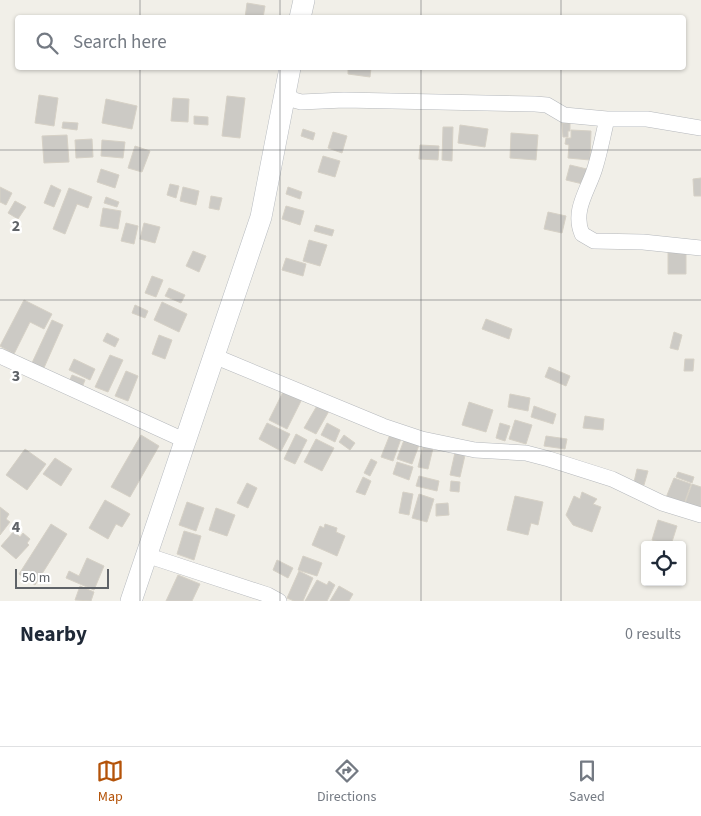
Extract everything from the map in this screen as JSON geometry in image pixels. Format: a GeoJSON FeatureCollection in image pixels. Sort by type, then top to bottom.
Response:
{"type":"FeatureCollection","features":[{"type":"Feature","properties":{"kind":"street"},"geometry":{"type":"LineString","coordinates":[[301,15],[304,0]]}},
{"type":"Feature","properties":{"kind":"street"},"geometry":{"type":"LineString","coordinates":[[131,601],[261,217],[290,70]]}},
{"type":"Feature","properties":{"kind":"street"},"geometry":{"type":"LineString","coordinates":[[285,93],[294,100],[301,102],[344,100],[547,105],[564,114],[607,119],[647,119],[701,128]]}},
{"type":"Feature","properties":{"kind":"street"},"geometry":{"type":"LineString","coordinates":[[607,119],[595,168],[579,207],[578,225],[582,234],[594,241],[643,242],[701,248]]}},
{"type":"Feature","properties":{"kind":"street"},"geometry":{"type":"LineString","coordinates":[[0,356],[186,441]]}},
{"type":"Feature","properties":{"kind":"street"},"geometry":{"type":"LineString","coordinates":[[214,356],[404,434],[475,450],[526,453],[549,459],[612,479],[662,503],[701,515]]}},
{"type":"Feature","properties":{"kind":"street"},"geometry":{"type":"LineString","coordinates":[[146,555],[268,595],[280,601]]}},
{"type":"Feature","properties":{"kind":"building"},"geometry":{"type":"Polygon","coordinates":[[[247,3],[265,6],[264,15],[245,15],[247,3]]]}},
{"type":"Feature","properties":{"kind":"building"},"geometry":{"type":"Polygon","coordinates":[[[348,70],[371,70],[370,77],[348,74],[348,70]]]}},
{"type":"Feature","properties":{"kind":"building"},"geometry":{"type":"Polygon","coordinates":[[[39,95],[58,98],[54,126],[35,123],[39,95]]]}},
{"type":"Feature","properties":{"kind":"building"},"geometry":{"type":"Polygon","coordinates":[[[227,96],[245,98],[240,138],[222,136],[227,96]]]}},
{"type":"Feature","properties":{"kind":"building"},"geometry":{"type":"Polygon","coordinates":[[[173,98],[189,99],[188,122],[171,121],[173,98]]]}},
{"type":"Feature","properties":{"kind":"building"},"geometry":{"type":"Polygon","coordinates":[[[106,99],[137,106],[132,129],[102,123],[106,99]]]}},
{"type":"Feature","properties":{"kind":"building"},"geometry":{"type":"Polygon","coordinates":[[[194,116],[208,117],[208,125],[194,124],[194,116]]]}},
{"type":"Feature","properties":{"kind":"building"},"geometry":{"type":"Polygon","coordinates":[[[63,122],[78,123],[77,130],[62,128],[63,122]]]}},
{"type":"Feature","properties":{"kind":"building"},"geometry":{"type":"Polygon","coordinates":[[[562,123],[570,123],[568,137],[563,137],[562,123]]]}},
{"type":"Feature","properties":{"kind":"building"},"geometry":{"type":"Polygon","coordinates":[[[460,125],[488,129],[485,147],[458,143],[460,125]]]}},
{"type":"Feature","properties":{"kind":"building"},"geometry":{"type":"Polygon","coordinates":[[[443,127],[453,127],[452,161],[442,160],[443,127]]]}},
{"type":"Feature","properties":{"kind":"building"},"geometry":{"type":"Polygon","coordinates":[[[303,129],[315,133],[313,140],[301,136],[303,129]]]}},
{"type":"Feature","properties":{"kind":"building"},"geometry":{"type":"Polygon","coordinates":[[[571,130],[591,131],[590,160],[568,158],[569,145],[565,144],[566,138],[571,138],[571,130]]]}},
{"type":"Feature","properties":{"kind":"building"},"geometry":{"type":"Polygon","coordinates":[[[333,132],[347,136],[342,153],[328,148],[333,132]]]}},
{"type":"Feature","properties":{"kind":"building"},"geometry":{"type":"Polygon","coordinates":[[[511,133],[538,135],[536,160],[510,158],[511,133]]]}},
{"type":"Feature","properties":{"kind":"building"},"geometry":{"type":"Polygon","coordinates":[[[67,135],[69,162],[44,163],[42,136],[67,135]]]}},
{"type":"Feature","properties":{"kind":"building"},"geometry":{"type":"Polygon","coordinates":[[[92,139],[93,157],[76,158],[75,140],[92,139]]]}},
{"type":"Feature","properties":{"kind":"building"},"geometry":{"type":"Polygon","coordinates":[[[102,140],[125,142],[123,158],[101,156],[102,140]]]}},
{"type":"Feature","properties":{"kind":"building"},"geometry":{"type":"Polygon","coordinates":[[[420,145],[439,146],[438,160],[419,159],[420,145]]]}},
{"type":"Feature","properties":{"kind":"building"},"geometry":{"type":"Polygon","coordinates":[[[135,146],[150,151],[142,172],[128,168],[135,146]]]}},
{"type":"Feature","properties":{"kind":"building"},"geometry":{"type":"Polygon","coordinates":[[[323,156],[340,161],[335,177],[318,172],[323,156]]]}},
{"type":"Feature","properties":{"kind":"building"},"geometry":{"type":"Polygon","coordinates":[[[570,165],[591,170],[587,185],[566,180],[570,165]]]}},
{"type":"Feature","properties":{"kind":"building"},"geometry":{"type":"Polygon","coordinates":[[[101,169],[119,175],[115,188],[97,182],[101,169]]]}},
{"type":"Feature","properties":{"kind":"building"},"geometry":{"type":"Polygon","coordinates":[[[701,178],[701,196],[694,196],[693,179],[701,178]]]}},
{"type":"Feature","properties":{"kind":"building"},"geometry":{"type":"Polygon","coordinates":[[[170,184],[179,186],[176,198],[167,195],[170,184]]]}},
{"type":"Feature","properties":{"kind":"building"},"geometry":{"type":"Polygon","coordinates":[[[51,185],[61,190],[54,207],[44,203],[51,185]]]}},
{"type":"Feature","properties":{"kind":"building"},"geometry":{"type":"Polygon","coordinates":[[[0,187],[12,193],[6,205],[0,202],[0,187]]]}},
{"type":"Feature","properties":{"kind":"building"},"geometry":{"type":"Polygon","coordinates":[[[183,187],[199,191],[196,205],[180,201],[183,187]]]}},
{"type":"Feature","properties":{"kind":"building"},"geometry":{"type":"Polygon","coordinates":[[[288,187],[302,192],[300,199],[286,194],[288,187]]]}},
{"type":"Feature","properties":{"kind":"building"},"geometry":{"type":"Polygon","coordinates":[[[69,188],[92,197],[88,208],[77,204],[65,234],[53,229],[69,188]]]}},
{"type":"Feature","properties":{"kind":"building"},"geometry":{"type":"Polygon","coordinates":[[[211,196],[222,198],[219,210],[209,208],[211,196]]]}},
{"type":"Feature","properties":{"kind":"building"},"geometry":{"type":"Polygon","coordinates":[[[106,197],[119,202],[117,207],[104,203],[106,197]]]}},
{"type":"Feature","properties":{"kind":"building"},"geometry":{"type":"Polygon","coordinates":[[[15,201],[26,207],[18,219],[8,213],[15,201]]]}},
{"type":"Feature","properties":{"kind":"building"},"geometry":{"type":"Polygon","coordinates":[[[286,206],[304,211],[300,225],[282,219],[286,206]]]}},
{"type":"Feature","properties":{"kind":"building"},"geometry":{"type":"Polygon","coordinates":[[[103,208],[121,211],[118,229],[100,226],[103,208]]]}},
{"type":"Feature","properties":{"kind":"building"},"geometry":{"type":"Polygon","coordinates":[[[548,212],[566,216],[562,233],[544,229],[548,212]]]}},
{"type":"Feature","properties":{"kind":"building"},"geometry":{"type":"Polygon","coordinates":[[[126,223],[138,226],[134,244],[121,241],[126,223]]]}},
{"type":"Feature","properties":{"kind":"building"},"geometry":{"type":"Polygon","coordinates":[[[144,223],[160,227],[155,243],[140,239],[144,223]]]}},
{"type":"Feature","properties":{"kind":"building"},"geometry":{"type":"Polygon","coordinates":[[[316,225],[334,230],[332,236],[314,231],[316,225]]]}},
{"type":"Feature","properties":{"kind":"building"},"geometry":{"type":"Polygon","coordinates":[[[309,240],[327,245],[320,266],[303,261],[309,240]]]}},
{"type":"Feature","properties":{"kind":"building"},"geometry":{"type":"Polygon","coordinates":[[[193,251],[206,256],[199,272],[186,266],[193,251]]]}},
{"type":"Feature","properties":{"kind":"building"},"geometry":{"type":"Polygon","coordinates":[[[668,252],[686,252],[686,274],[668,274],[668,252]]]}},
{"type":"Feature","properties":{"kind":"building"},"geometry":{"type":"Polygon","coordinates":[[[286,258],[306,264],[303,276],[282,270],[286,258]]]}},
{"type":"Feature","properties":{"kind":"building"},"geometry":{"type":"Polygon","coordinates":[[[152,276],[163,280],[156,297],[145,293],[152,276]]]}},
{"type":"Feature","properties":{"kind":"building"},"geometry":{"type":"Polygon","coordinates":[[[169,288],[185,295],[181,303],[165,296],[169,288]]]}},
{"type":"Feature","properties":{"kind":"building"},"geometry":{"type":"Polygon","coordinates":[[[24,300],[52,314],[44,329],[30,322],[14,354],[0,346],[24,300]]]}},
{"type":"Feature","properties":{"kind":"building"},"geometry":{"type":"Polygon","coordinates":[[[162,302],[187,314],[179,332],[154,320],[162,302]]]}},
{"type":"Feature","properties":{"kind":"building"},"geometry":{"type":"Polygon","coordinates":[[[135,305],[148,311],[145,318],[132,313],[135,305]]]}},
{"type":"Feature","properties":{"kind":"building"},"geometry":{"type":"Polygon","coordinates":[[[486,319],[512,329],[509,339],[482,329],[486,319]]]}},
{"type":"Feature","properties":{"kind":"building"},"geometry":{"type":"Polygon","coordinates":[[[52,320],[63,325],[43,370],[31,365],[52,320]]]}},
{"type":"Feature","properties":{"kind":"building"},"geometry":{"type":"Polygon","coordinates":[[[674,332],[682,335],[678,350],[670,348],[674,332]]]}},
{"type":"Feature","properties":{"kind":"building"},"geometry":{"type":"Polygon","coordinates":[[[107,333],[119,339],[115,347],[103,341],[107,333]]]}},
{"type":"Feature","properties":{"kind":"building"},"geometry":{"type":"Polygon","coordinates":[[[159,335],[172,340],[165,359],[152,354],[159,335]]]}},
{"type":"Feature","properties":{"kind":"building"},"geometry":{"type":"Polygon","coordinates":[[[110,355],[123,360],[108,392],[95,387],[110,355]]]}},
{"type":"Feature","properties":{"kind":"building"},"geometry":{"type":"Polygon","coordinates":[[[74,359],[95,369],[90,380],[69,370],[74,359]]]}},
{"type":"Feature","properties":{"kind":"building"},"geometry":{"type":"Polygon","coordinates":[[[685,359],[694,359],[693,371],[684,371],[685,359]]]}},
{"type":"Feature","properties":{"kind":"building"},"geometry":{"type":"Polygon","coordinates":[[[549,367],[570,376],[566,386],[545,377],[549,367]]]}},
{"type":"Feature","properties":{"kind":"building"},"geometry":{"type":"Polygon","coordinates":[[[126,371],[138,376],[128,401],[115,396],[126,371]]]}},
{"type":"Feature","properties":{"kind":"building"},"geometry":{"type":"Polygon","coordinates":[[[72,375],[85,380],[81,390],[68,384],[72,375]]]}},
{"type":"Feature","properties":{"kind":"building"},"geometry":{"type":"Polygon","coordinates":[[[284,390],[302,399],[287,429],[269,420],[284,390]]]}},
{"type":"Feature","properties":{"kind":"building"},"geometry":{"type":"Polygon","coordinates":[[[510,394],[530,398],[528,411],[508,407],[510,394]]]}},
{"type":"Feature","properties":{"kind":"building"},"geometry":{"type":"Polygon","coordinates":[[[469,402],[493,410],[486,432],[462,425],[469,402]]]}},
{"type":"Feature","properties":{"kind":"building"},"geometry":{"type":"Polygon","coordinates":[[[318,404],[329,411],[316,434],[304,428],[318,404]]]}},
{"type":"Feature","properties":{"kind":"building"},"geometry":{"type":"Polygon","coordinates":[[[534,406],[556,414],[553,424],[531,417],[534,406]]]}},
{"type":"Feature","properties":{"kind":"building"},"geometry":{"type":"Polygon","coordinates":[[[585,416],[604,419],[603,430],[583,428],[585,416]]]}},
{"type":"Feature","properties":{"kind":"building"},"geometry":{"type":"Polygon","coordinates":[[[515,420],[532,425],[526,444],[509,439],[515,420]]]}},
{"type":"Feature","properties":{"kind":"building"},"geometry":{"type":"Polygon","coordinates":[[[267,423],[290,434],[281,451],[259,439],[267,423]]]}},
{"type":"Feature","properties":{"kind":"building"},"geometry":{"type":"Polygon","coordinates":[[[327,423],[340,430],[335,442],[321,435],[327,423]]]}},
{"type":"Feature","properties":{"kind":"building"},"geometry":{"type":"Polygon","coordinates":[[[500,423],[510,426],[505,441],[496,438],[500,423]]]}},
{"type":"Feature","properties":{"kind":"building"},"geometry":{"type":"Polygon","coordinates":[[[391,432],[402,436],[393,461],[381,457],[391,432]]]}},
{"type":"Feature","properties":{"kind":"building"},"geometry":{"type":"Polygon","coordinates":[[[296,434],[307,440],[295,464],[284,459],[296,434]]]}},
{"type":"Feature","properties":{"kind":"building"},"geometry":{"type":"Polygon","coordinates":[[[141,435],[159,446],[130,497],[111,487],[141,435]]]}},
{"type":"Feature","properties":{"kind":"building"},"geometry":{"type":"Polygon","coordinates":[[[344,435],[355,443],[350,450],[339,442],[344,435]]]}},
{"type":"Feature","properties":{"kind":"building"},"geometry":{"type":"Polygon","coordinates":[[[546,436],[567,439],[565,449],[544,446],[546,436]]]}},
{"type":"Feature","properties":{"kind":"building"},"geometry":{"type":"Polygon","coordinates":[[[316,439],[334,448],[322,471],[304,462],[316,439]]]}},
{"type":"Feature","properties":{"kind":"building"},"geometry":{"type":"Polygon","coordinates":[[[404,440],[419,445],[412,464],[397,459],[404,440]]]}},
{"type":"Feature","properties":{"kind":"building"},"geometry":{"type":"Polygon","coordinates":[[[424,442],[434,444],[428,469],[418,467],[424,442]]]}},
{"type":"Feature","properties":{"kind":"building"},"geometry":{"type":"Polygon","coordinates":[[[456,448],[466,451],[460,477],[450,475],[456,448]]]}},
{"type":"Feature","properties":{"kind":"building"},"geometry":{"type":"Polygon","coordinates":[[[25,449],[46,464],[27,490],[6,475],[25,449]]]}},
{"type":"Feature","properties":{"kind":"building"},"geometry":{"type":"Polygon","coordinates":[[[55,458],[72,469],[61,486],[43,474],[55,458]]]}},
{"type":"Feature","properties":{"kind":"building"},"geometry":{"type":"Polygon","coordinates":[[[371,459],[377,462],[370,476],[364,473],[371,459]]]}},
{"type":"Feature","properties":{"kind":"building"},"geometry":{"type":"Polygon","coordinates":[[[397,462],[413,467],[409,480],[393,474],[397,462]]]}},
{"type":"Feature","properties":{"kind":"building"},"geometry":{"type":"Polygon","coordinates":[[[637,469],[648,471],[644,485],[634,482],[637,469]]]}},
{"type":"Feature","properties":{"kind":"building"},"geometry":{"type":"Polygon","coordinates":[[[678,472],[694,477],[692,483],[676,477],[678,472]]]}},
{"type":"Feature","properties":{"kind":"building"},"geometry":{"type":"Polygon","coordinates":[[[419,476],[439,481],[437,491],[416,486],[419,476]]]}},
{"type":"Feature","properties":{"kind":"building"},"geometry":{"type":"Polygon","coordinates":[[[363,477],[371,481],[365,495],[356,492],[363,477]]]}},
{"type":"Feature","properties":{"kind":"building"},"geometry":{"type":"Polygon","coordinates":[[[674,478],[691,484],[683,507],[665,500],[674,478]]]}},
{"type":"Feature","properties":{"kind":"building"},"geometry":{"type":"Polygon","coordinates":[[[451,481],[460,482],[459,492],[450,491],[451,481]]]}},
{"type":"Feature","properties":{"kind":"building"},"geometry":{"type":"Polygon","coordinates":[[[247,483],[257,488],[248,508],[237,503],[247,483]]]}},
{"type":"Feature","properties":{"kind":"building"},"geometry":{"type":"Polygon","coordinates":[[[692,484],[701,487],[701,507],[699,512],[684,506],[692,484]]]}},
{"type":"Feature","properties":{"kind":"building"},"geometry":{"type":"Polygon","coordinates":[[[403,492],[413,494],[409,515],[399,513],[403,492]]]}},
{"type":"Feature","properties":{"kind":"building"},"geometry":{"type":"Polygon","coordinates":[[[582,492],[597,499],[593,504],[601,507],[592,532],[573,525],[566,515],[574,496],[580,499],[582,492]]]}},
{"type":"Feature","properties":{"kind":"building"},"geometry":{"type":"Polygon","coordinates":[[[419,494],[434,499],[427,522],[412,518],[419,494]]]}},
{"type":"Feature","properties":{"kind":"building"},"geometry":{"type":"Polygon","coordinates":[[[515,496],[543,502],[538,525],[531,523],[528,535],[507,530],[515,496]]]}},
{"type":"Feature","properties":{"kind":"building"},"geometry":{"type":"Polygon","coordinates":[[[105,500],[130,514],[122,527],[116,524],[108,539],[89,528],[105,500]]]}},
{"type":"Feature","properties":{"kind":"building"},"geometry":{"type":"Polygon","coordinates":[[[187,502],[204,508],[196,531],[179,525],[187,502]]]}},
{"type":"Feature","properties":{"kind":"building"},"geometry":{"type":"Polygon","coordinates":[[[448,503],[449,515],[436,516],[436,504],[448,503]]]}},
{"type":"Feature","properties":{"kind":"building"},"geometry":{"type":"Polygon","coordinates":[[[0,507],[9,514],[6,519],[10,522],[0,535],[0,507]]]}},
{"type":"Feature","properties":{"kind":"building"},"geometry":{"type":"Polygon","coordinates":[[[216,508],[235,515],[227,536],[209,530],[216,508]]]}},
{"type":"Feature","properties":{"kind":"building"},"geometry":{"type":"Polygon","coordinates":[[[658,520],[677,526],[672,541],[652,540],[658,520]]]}},
{"type":"Feature","properties":{"kind":"building"},"geometry":{"type":"Polygon","coordinates":[[[51,524],[67,534],[35,585],[19,574],[51,524]]]}},
{"type":"Feature","properties":{"kind":"building"},"geometry":{"type":"Polygon","coordinates":[[[325,524],[337,528],[336,532],[345,536],[337,556],[312,545],[320,526],[324,528],[325,524]]]}},
{"type":"Feature","properties":{"kind":"building"},"geometry":{"type":"Polygon","coordinates":[[[14,531],[20,537],[23,533],[30,539],[27,543],[29,545],[16,559],[1,546],[14,531]]]}},
{"type":"Feature","properties":{"kind":"building"},"geometry":{"type":"Polygon","coordinates":[[[184,531],[201,536],[194,560],[177,554],[184,531]]]}},
{"type":"Feature","properties":{"kind":"building"},"geometry":{"type":"Polygon","coordinates":[[[303,556],[322,563],[317,576],[298,570],[303,556]]]}},
{"type":"Feature","properties":{"kind":"building"},"geometry":{"type":"Polygon","coordinates":[[[87,558],[104,566],[94,590],[66,578],[69,571],[79,576],[87,558]]]}},
{"type":"Feature","properties":{"kind":"building"},"geometry":{"type":"Polygon","coordinates":[[[277,560],[293,568],[288,578],[273,570],[277,560]]]}},
{"type":"Feature","properties":{"kind":"building"},"geometry":{"type":"Polygon","coordinates":[[[299,571],[313,578],[303,601],[294,601],[287,598],[299,571]]]}},
{"type":"Feature","properties":{"kind":"building"},"geometry":{"type":"Polygon","coordinates":[[[178,575],[200,584],[192,601],[166,601],[178,575]]]}},
{"type":"Feature","properties":{"kind":"building"},"geometry":{"type":"Polygon","coordinates":[[[317,580],[327,585],[329,581],[335,585],[327,601],[305,601],[317,580]]]}},
{"type":"Feature","properties":{"kind":"building"},"geometry":{"type":"Polygon","coordinates":[[[80,586],[94,592],[91,601],[75,600],[80,586]]]}},
{"type":"Feature","properties":{"kind":"building"},"geometry":{"type":"Polygon","coordinates":[[[339,586],[353,594],[349,601],[330,601],[339,586]]]}}]}
